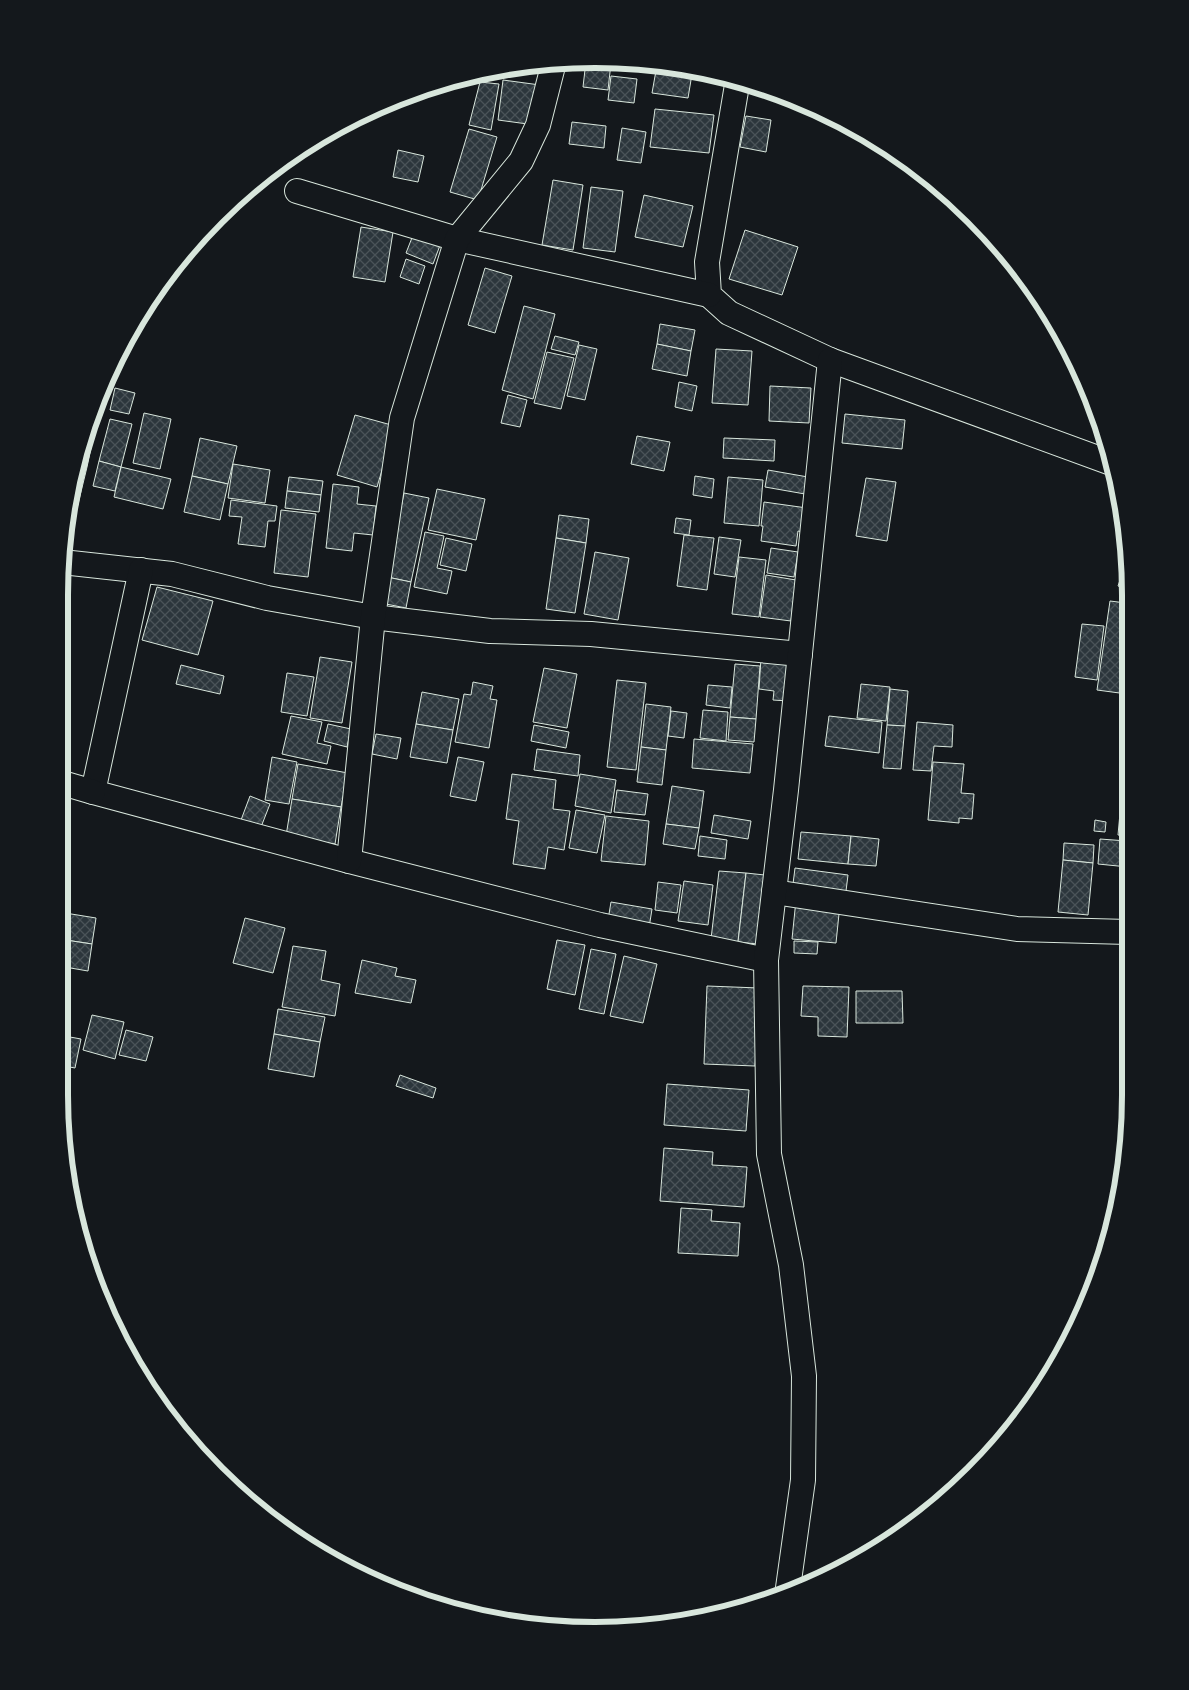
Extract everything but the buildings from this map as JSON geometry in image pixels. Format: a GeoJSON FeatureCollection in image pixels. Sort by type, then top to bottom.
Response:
{"type":"FeatureCollection","features":[{"type":"Feature","properties":{"kind":"street"},"geometry":{"type":"LineString","coordinates":[[349,861],[373,617],[402,418],[457,240],[521,161],[538,126],[552,70]]}},
{"type":"Feature","properties":{"kind":"street"},"geometry":{"type":"LineString","coordinates":[[709,295],[707,262],[737,87]]}},
{"type":"Feature","properties":{"kind":"street"},"geometry":{"type":"LineString","coordinates":[[297,191],[457,240],[709,295],[729,313],[830,360],[1105,461]]}},
{"type":"Feature","properties":{"kind":"street"},"geometry":{"type":"LineString","coordinates":[[788,1585],[803,1480],[804,1376],[791,1265],[769,1154],[766,960],[830,360]]}},
{"type":"Feature","properties":{"kind":"street"},"geometry":{"type":"LineString","coordinates":[[69,563],[172,574],[267,598],[373,617],[490,632],[591,634],[800,654]]}},
{"type":"Feature","properties":{"kind":"street"},"geometry":{"type":"LineString","coordinates":[[93,792],[141,570]]}},
{"type":"Feature","properties":{"kind":"street"},"geometry":{"type":"LineString","coordinates":[[68,785],[349,861],[600,925],[766,960]]}},
{"type":"Feature","properties":{"kind":"street"},"geometry":{"type":"LineString","coordinates":[[774,892],[1017,929],[1122,932]]}}]}
